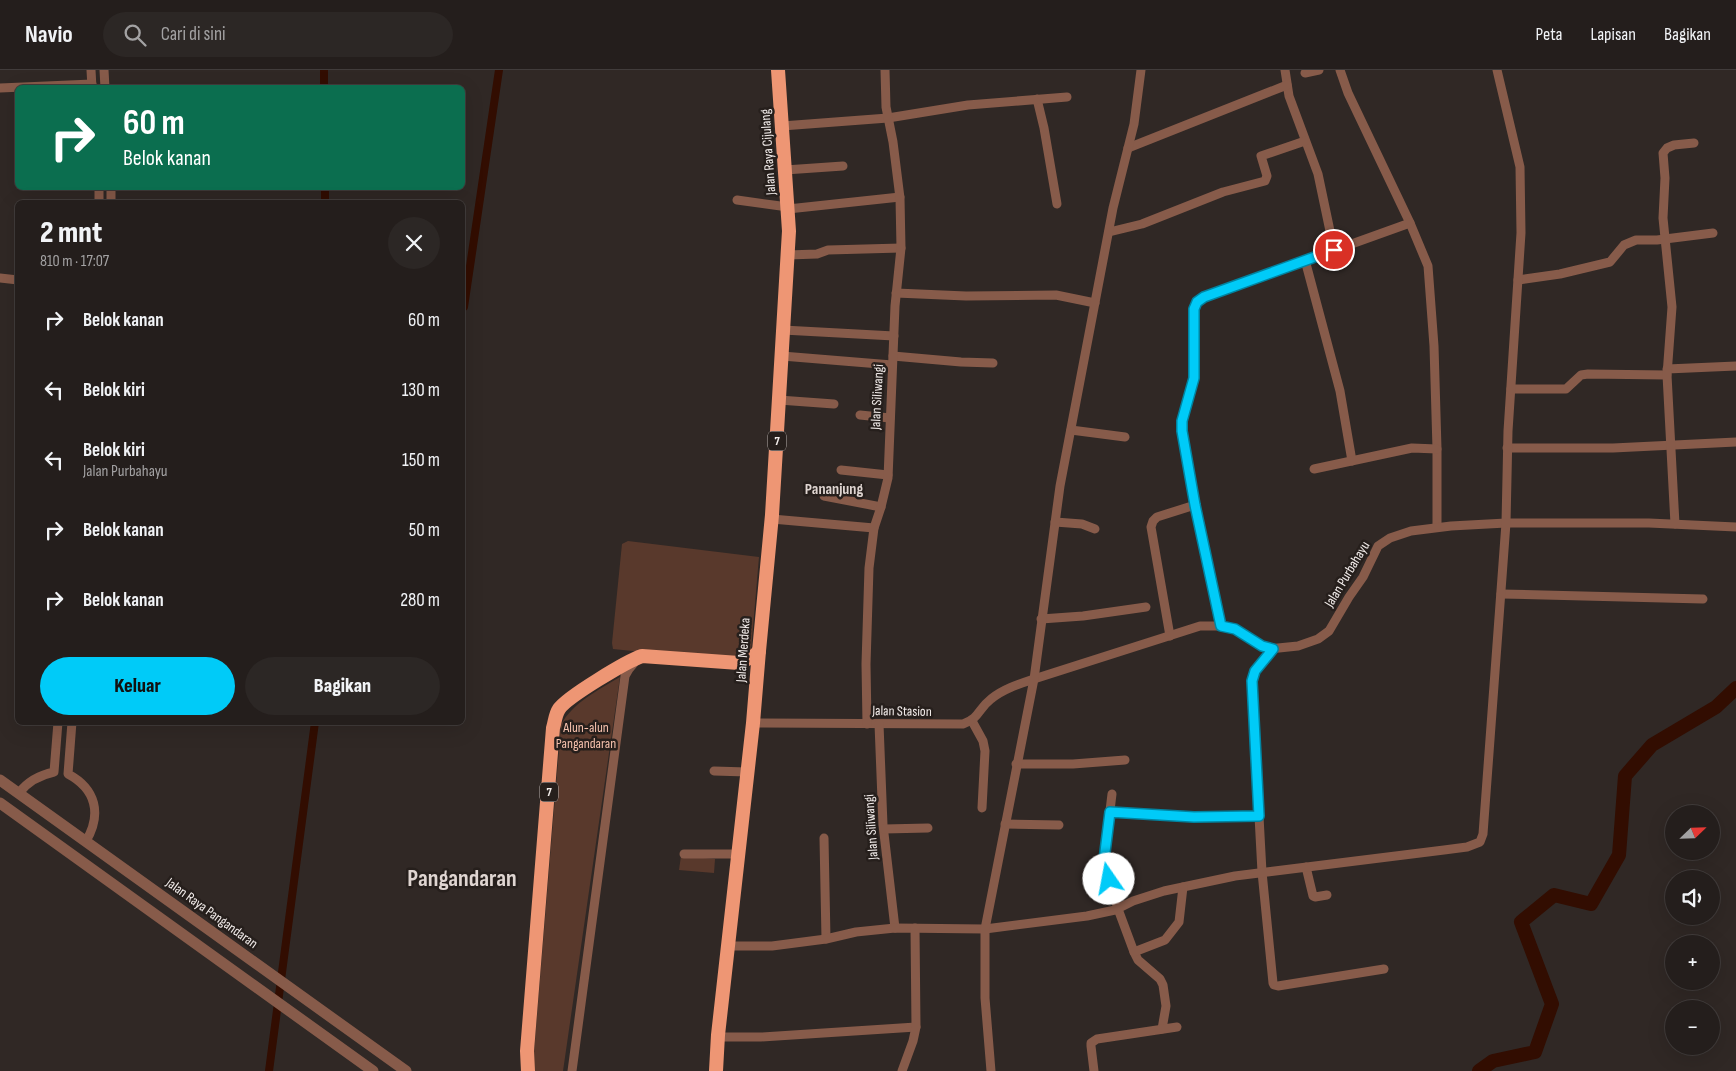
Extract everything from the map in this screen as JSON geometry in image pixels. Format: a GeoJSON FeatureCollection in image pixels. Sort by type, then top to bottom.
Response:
{"type":"FeatureCollection","features":[{"type":"Feature","properties":{"kind":"highway","name":"Jalan Raya Cijulang"},"geometry":{"type":"LineString","coordinates":[[778,70],[789,231]]}},
{"type":"Feature","properties":{"kind":"highway","name":"Jalan Merdeka"},"geometry":{"type":"LineString","coordinates":[[716,1071],[738,854],[754,724],[772,519],[789,231]]}},
{"type":"Feature","properties":{"kind":"highway"},"geometry":{"type":"LineString","coordinates":[[757,684],[750,673],[739,663],[759,652]]}},
{"type":"Feature","properties":{"kind":"highway","name":"7"},"geometry":{"type":"LineString","coordinates":[[528,1071],[527,1052],[553,728],[560,708],[573,697],[629,660],[642,656],[739,663]]}},
{"type":"Feature","properties":{"kind":"street"},"geometry":{"type":"LineString","coordinates":[[91,70],[92,85]]}},
{"type":"Feature","properties":{"kind":"street"},"geometry":{"type":"LineString","coordinates":[[104,70],[105,85]]}},
{"type":"Feature","properties":{"kind":"street","name":"Jalan Siliwangi"},"geometry":{"type":"LineString","coordinates":[[867,724],[868,578],[874,528],[882,507],[888,475],[892,360],[901,248],[900,197],[893,142],[886,107],[885,70]]}},
{"type":"Feature","properties":{"kind":"street"},"geometry":{"type":"LineString","coordinates":[[992,1071],[985,998],[986,929],[1016,764],[1034,678],[1055,522],[1070,430],[1114,208],[1134,124],[1141,70]]}},
{"type":"Feature","properties":{"kind":"street"},"geometry":{"type":"LineString","coordinates":[[1285,70],[1287,85],[1318,177],[1334,250]]}},
{"type":"Feature","properties":{"kind":"street"},"geometry":{"type":"LineString","coordinates":[[1305,73],[1319,70]]}},
{"type":"Feature","properties":{"kind":"street"},"geometry":{"type":"LineString","coordinates":[[1340,70],[1348,93],[1425,257],[1430,276],[1437,449],[1437,527]]}},
{"type":"Feature","properties":{"kind":"street"},"geometry":{"type":"LineString","coordinates":[[728,946],[772,946],[826,939],[856,932],[895,928],[986,929],[1087,916],[1118,908],[1146,896],[1262,872],[1467,847],[1480,842],[1483,834],[1506,524],[1507,448],[1521,233],[1520,167],[1497,70]]}},
{"type":"Feature","properties":{"kind":"street"},"geometry":{"type":"LineString","coordinates":[[1128,148],[1287,85]]}},
{"type":"Feature","properties":{"kind":"street"},"geometry":{"type":"LineString","coordinates":[[0,88],[15,88]]}},
{"type":"Feature","properties":{"kind":"street"},"geometry":{"type":"LineString","coordinates":[[782,126],[888,118],[949,107],[1067,97]]}},
{"type":"Feature","properties":{"kind":"street"},"geometry":{"type":"LineString","coordinates":[[1037,99],[1057,204]]}},
{"type":"Feature","properties":{"kind":"street"},"geometry":{"type":"LineString","coordinates":[[1110,232],[1142,224],[1223,192],[1265,181],[1267,178],[1261,156],[1306,141]]}},
{"type":"Feature","properties":{"kind":"street"},"geometry":{"type":"LineString","coordinates":[[1675,524],[1667,372],[1672,308],[1662,218],[1665,178],[1663,153],[1667,148],[1674,145],[1694,143]]}},
{"type":"Feature","properties":{"kind":"street"},"geometry":{"type":"LineString","coordinates":[[785,170],[843,166]]}},
{"type":"Feature","properties":{"kind":"street"},"geometry":{"type":"LineString","coordinates":[[737,200],[788,208],[900,197]]}},
{"type":"Feature","properties":{"kind":"street"},"geometry":{"type":"LineString","coordinates":[[1221,626],[1195,505],[1181,426],[1194,378],[1195,305],[1204,297],[1410,223]]}},
{"type":"Feature","properties":{"kind":"street"},"geometry":{"type":"LineString","coordinates":[[1518,280],[1560,274],[1610,262],[1624,245],[1636,240],[1664,239],[1713,233]]}},
{"type":"Feature","properties":{"kind":"street"},"geometry":{"type":"LineString","coordinates":[[788,255],[817,254],[828,250],[901,248]]}},
{"type":"Feature","properties":{"kind":"street"},"geometry":{"type":"LineString","coordinates":[[1305,260],[1340,391],[1352,461]]}},
{"type":"Feature","properties":{"kind":"street"},"geometry":{"type":"LineString","coordinates":[[0,278],[15,280]]}},
{"type":"Feature","properties":{"kind":"street"},"geometry":{"type":"LineString","coordinates":[[896,293],[966,296],[1056,295],[1095,303]]}},
{"type":"Feature","properties":{"kind":"street"},"geometry":{"type":"LineString","coordinates":[[784,330],[894,336]]}},
{"type":"Feature","properties":{"kind":"street"},"geometry":{"type":"LineString","coordinates":[[782,356],[993,363]]}},
{"type":"Feature","properties":{"kind":"street"},"geometry":{"type":"LineString","coordinates":[[1511,390],[1566,390],[1581,375],[1588,374],[1667,372],[1736,366]]}},
{"type":"Feature","properties":{"kind":"street"},"geometry":{"type":"LineString","coordinates":[[779,400],[834,404]]}},
{"type":"Feature","properties":{"kind":"street"},"geometry":{"type":"LineString","coordinates":[[860,414],[890,418]]}},
{"type":"Feature","properties":{"kind":"street"},"geometry":{"type":"LineString","coordinates":[[1070,430],[1125,437]]}},
{"type":"Feature","properties":{"kind":"street"},"geometry":{"type":"LineString","coordinates":[[1507,448],[1613,448],[1736,442]]}},
{"type":"Feature","properties":{"kind":"street"},"geometry":{"type":"LineString","coordinates":[[1314,469],[1412,448],[1437,449]]}},
{"type":"Feature","properties":{"kind":"street"},"geometry":{"type":"LineString","coordinates":[[841,470],[888,475]]}},
{"type":"Feature","properties":{"kind":"street"},"geometry":{"type":"LineString","coordinates":[[824,496],[882,507]]}},
{"type":"Feature","properties":{"kind":"street"},"geometry":{"type":"LineString","coordinates":[[1170,636],[1151,527],[1157,517],[1195,505]]}},
{"type":"Feature","properties":{"kind":"street"},"geometry":{"type":"LineString","coordinates":[[772,519],[874,528]]}},
{"type":"Feature","properties":{"kind":"street"},"geometry":{"type":"LineString","coordinates":[[1055,522],[1082,524],[1095,529]]}},
{"type":"Feature","properties":{"kind":"street","name":"Jalan Purbahayu"},"geometry":{"type":"LineString","coordinates":[[1273,649],[1298,646],[1318,639],[1329,631],[1363,577],[1378,546],[1390,538],[1410,531],[1437,527],[1506,524],[1675,524],[1736,527]]}},
{"type":"Feature","properties":{"kind":"street"},"geometry":{"type":"LineString","coordinates":[[1501,594],[1703,599]]}},
{"type":"Feature","properties":{"kind":"street"},"geometry":{"type":"LineString","coordinates":[[1041,619],[1083,616],[1146,607]]}},
{"type":"Feature","properties":{"kind":"street"},"geometry":{"type":"LineString","coordinates":[[982,808],[985,751],[983,741],[972,721],[984,706],[999,693],[1034,678],[1200,626],[1221,626],[1235,629],[1262,646],[1273,649],[1255,671],[1252,681],[1262,872],[1274,985],[1324,980],[1384,970]]}},
{"type":"Feature","properties":{"kind":"street"},"geometry":{"type":"LineString","coordinates":[[572,1071],[625,676],[642,656]]}},
{"type":"Feature","properties":{"kind":"street","name":"Jalan Stasion"},"geometry":{"type":"LineString","coordinates":[[754,724],[963,724],[972,721]]}},
{"type":"Feature","properties":{"kind":"street","name":"Jalan Siliwangi"},"geometry":{"type":"LineString","coordinates":[[879,724],[884,829],[895,928]]}},
{"type":"Feature","properties":{"kind":"street"},"geometry":{"type":"LineString","coordinates":[[54,772],[58,725]]}},
{"type":"Feature","properties":{"kind":"street"},"geometry":{"type":"LineString","coordinates":[[68,774],[72,725]]}},
{"type":"Feature","properties":{"kind":"street"},"geometry":{"type":"LineString","coordinates":[[1016,764],[1066,764],[1125,760]]}},
{"type":"Feature","properties":{"kind":"street"},"geometry":{"type":"LineString","coordinates":[[714,771],[748,772]]}},
{"type":"Feature","properties":{"kind":"street"},"geometry":{"type":"LineString","coordinates":[[18,793],[44,774],[54,772],[68,774],[83,784],[93,801],[94,819],[86,842]]}},
{"type":"Feature","properties":{"kind":"street","name":"Jalan Raya Pangandaran"},"geometry":{"type":"LineString","coordinates":[[0,780],[406,1071]]}},
{"type":"Feature","properties":{"kind":"street"},"geometry":{"type":"LineString","coordinates":[[1112,794],[1104,860],[1118,908],[1137,951],[1138,960],[1160,979],[1163,985],[1166,1006],[1162,1029]]}},
{"type":"Feature","properties":{"kind":"street"},"geometry":{"type":"LineString","coordinates":[[0,803],[373,1071]]}},
{"type":"Feature","properties":{"kind":"street"},"geometry":{"type":"LineString","coordinates":[[1110,812],[1194,817],[1259,816]]}},
{"type":"Feature","properties":{"kind":"street"},"geometry":{"type":"LineString","coordinates":[[1005,824],[1059,825]]}},
{"type":"Feature","properties":{"kind":"street"},"geometry":{"type":"LineString","coordinates":[[55,842],[66,827]]}},
{"type":"Feature","properties":{"kind":"street"},"geometry":{"type":"LineString","coordinates":[[884,829],[928,828]]}},
{"type":"Feature","properties":{"kind":"street"},"geometry":{"type":"LineString","coordinates":[[824,838],[826,939]]}},
{"type":"Feature","properties":{"kind":"street"},"geometry":{"type":"LineString","coordinates":[[684,854],[738,854]]}},
{"type":"Feature","properties":{"kind":"street"},"geometry":{"type":"LineString","coordinates":[[1306,867],[1313,896],[1327,895]]}},
{"type":"Feature","properties":{"kind":"street"},"geometry":{"type":"LineString","coordinates":[[1137,951],[1164,940],[1179,922],[1184,887]]}},
{"type":"Feature","properties":{"kind":"street"},"geometry":{"type":"LineString","coordinates":[[902,1071],[916,1027],[915,928]]}},
{"type":"Feature","properties":{"kind":"street"},"geometry":{"type":"LineString","coordinates":[[718,1037],[761,1037],[916,1027]]}},
{"type":"Feature","properties":{"kind":"street"},"geometry":{"type":"LineString","coordinates":[[1094,1071],[1091,1046],[1093,1041],[1112,1036],[1177,1027]]}},
{"type":"Feature","properties":{"kind":"green space"},"geometry":{"type":"Polygon","coordinates":[[[628,541],[759,557],[751,651],[746,657],[662,654],[613,649],[612,643],[622,544],[628,541]]]}},
{"type":"Feature","properties":{"kind":"green space","name":"Alun-alun Pangandaran"},"geometry":{"type":"Polygon","coordinates":[[[620,677],[563,1071],[534,1071],[533,1064],[561,725],[579,703],[620,677]]]}},
{"type":"Feature","properties":{"kind":"green space"},"geometry":{"type":"Polygon","coordinates":[[[681,856],[715,859],[714,873],[679,870],[681,856]]]}},
{"type":"Feature","properties":{"kind":"waterway"},"geometry":{"type":"LineString","coordinates":[[324,70],[324,85]]}},
{"type":"Feature","properties":{"kind":"waterway"},"geometry":{"type":"LineString","coordinates":[[465,300],[499,70]]}},
{"type":"Feature","properties":{"kind":"waterway"},"geometry":{"type":"LineString","coordinates":[[325,190],[325,200]]}},
{"type":"Feature","properties":{"kind":"waterway"},"geometry":{"type":"LineString","coordinates":[[1479,1071],[1493,1061],[1535,1052],[1552,1004],[1521,922],[1554,895],[1591,904],[1619,855],[1625,776],[1652,745],[1716,707],[1736,688]]}},
{"type":"Feature","properties":{"kind":"waterway"},"geometry":{"type":"LineString","coordinates":[[269,1071],[315,725]]}},
{"type":"Feature","properties":{"kind":"district","name":"Pananjung"},"geometry":{"type":"Point","coordinates":[834,489]}},
{"type":"Feature","properties":{"kind":"district","name":"Pangandaran"},"geometry":{"type":"Point","coordinates":[462,878]}},
{"type":"Feature","properties":{"kind":"route"},"geometry":{"type":"LineString","coordinates":[[1109,879],[1104,860],[1110,812],[1194,817],[1259,816],[1252,681],[1255,671],[1273,649],[1262,646],[1235,629],[1221,626],[1195,505],[1181,426],[1194,378],[1194,309],[1197,302],[1204,297],[1334,250]]}}]}
